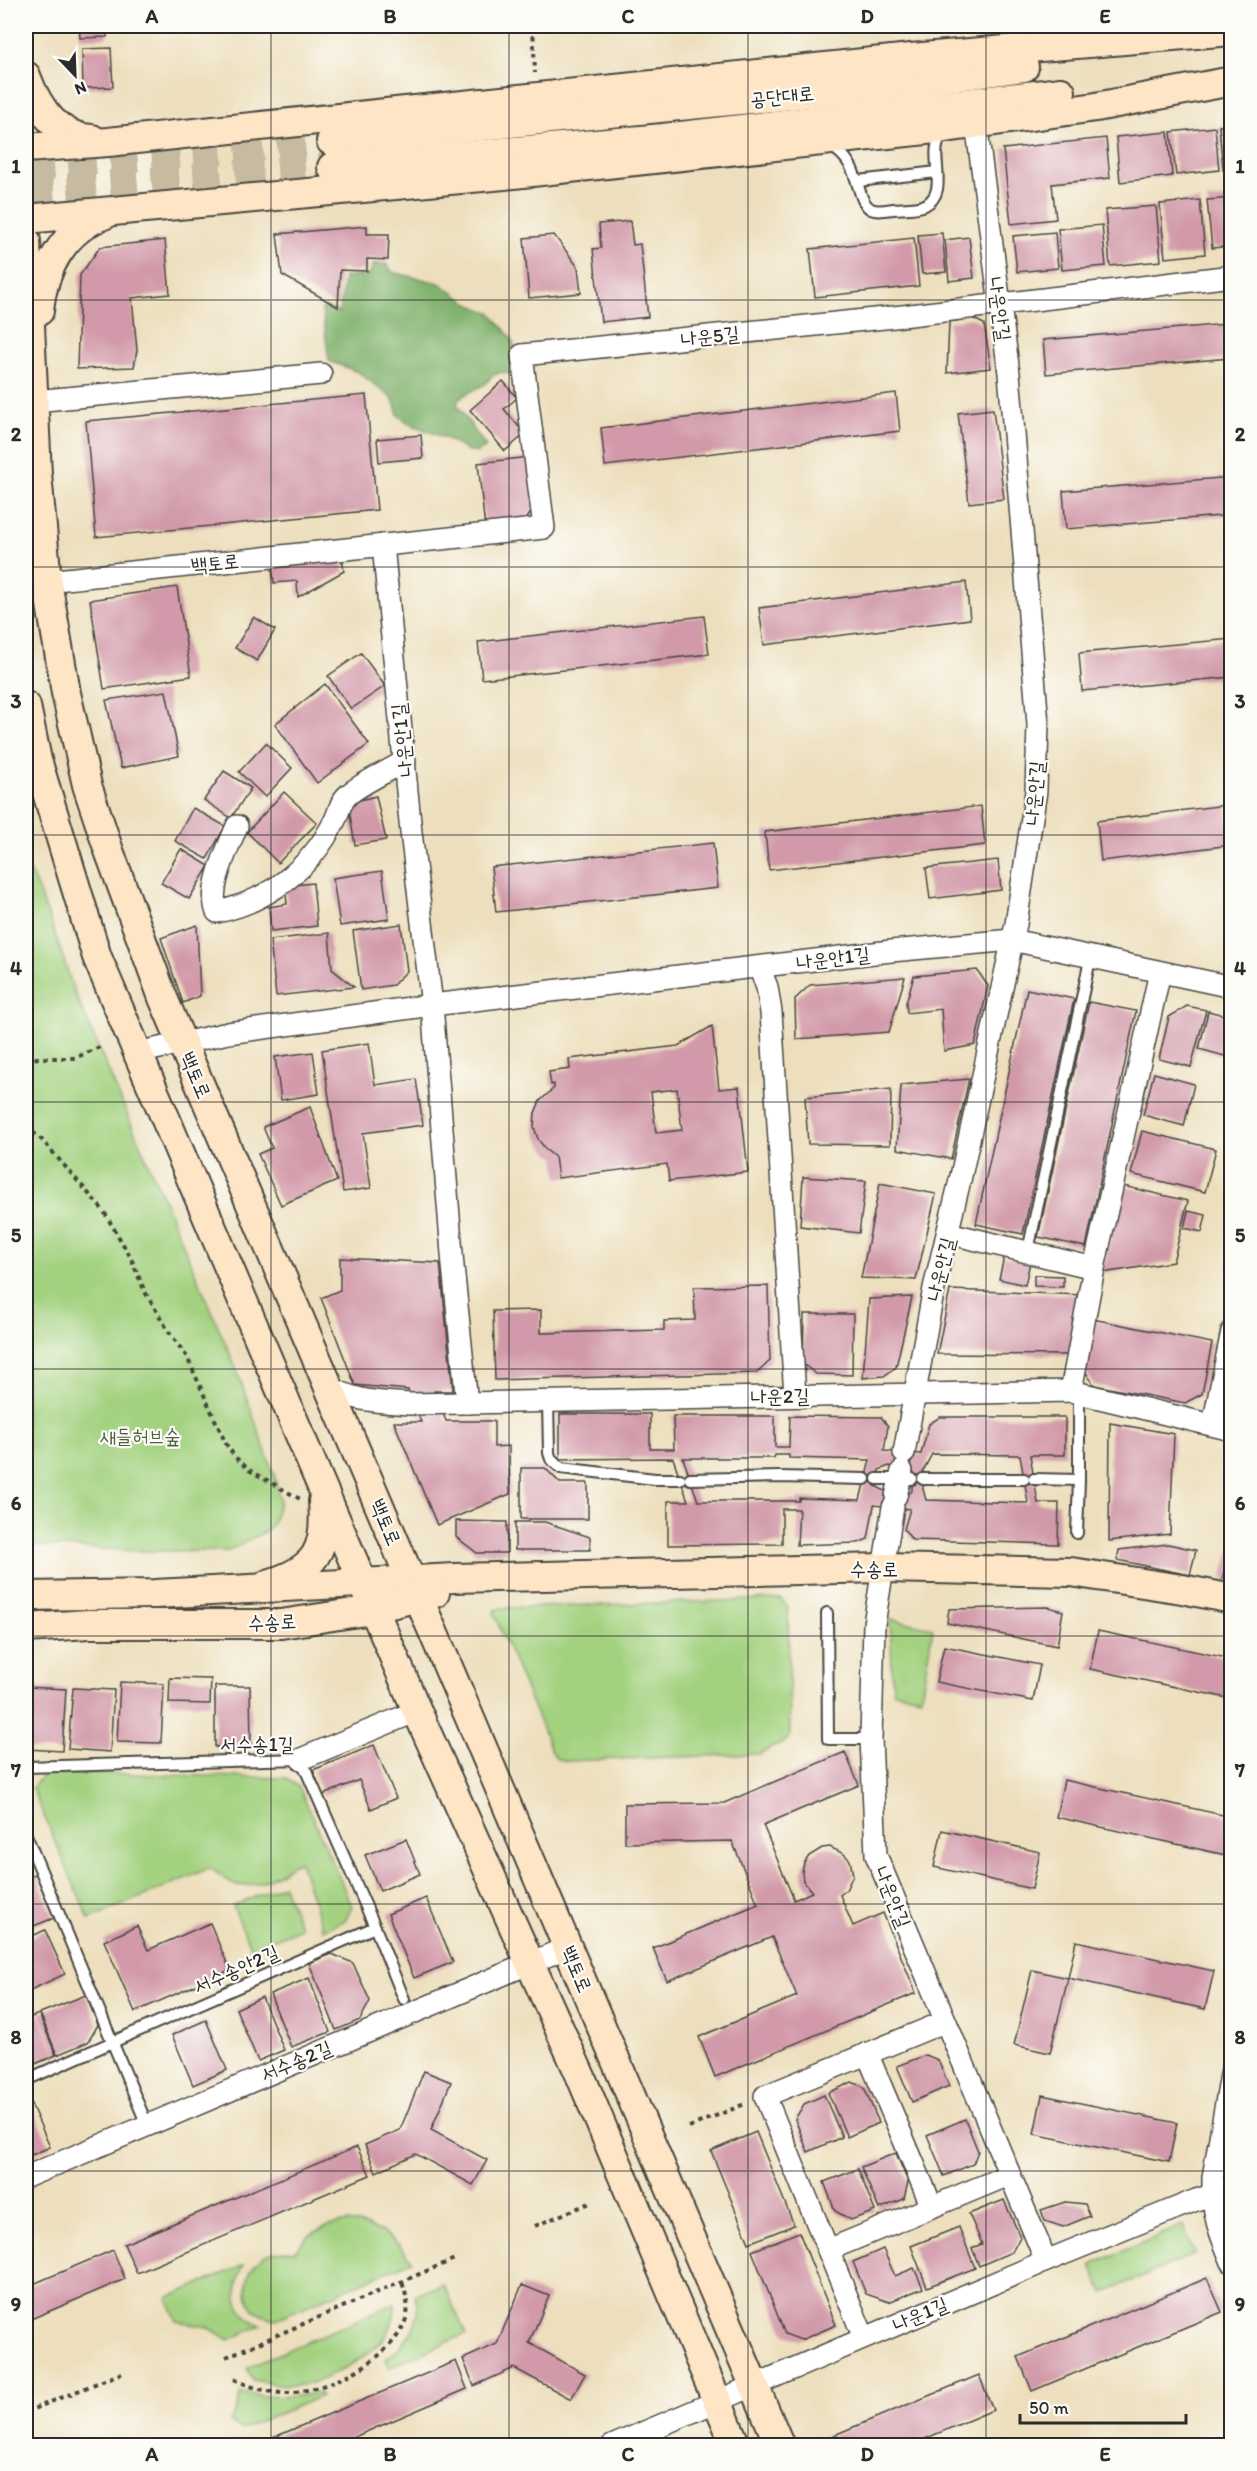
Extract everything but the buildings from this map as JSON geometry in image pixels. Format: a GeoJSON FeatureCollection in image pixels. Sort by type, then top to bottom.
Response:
{"type":"FeatureCollection","features":[{"type":"Feature","properties":{"kind":"street"},"geometry":{"type":"LineString","coordinates":[[26,148],[911,58],[1232,31]]}},
{"type":"Feature","properties":{"kind":"street","name":"공단대로"},"geometry":{"type":"LineString","coordinates":[[1232,40],[331,154],[663,138],[1232,73]]}},
{"type":"Feature","properties":{"kind":"street"},"geometry":{"type":"LineString","coordinates":[[26,76],[38,106],[55,124],[87,139],[121,140]]}},
{"type":"Feature","properties":{"kind":"street"},"geometry":{"type":"LineString","coordinates":[[26,219],[481,177],[969,124],[1096,107],[1232,81]]}},
{"type":"Feature","properties":{"kind":"street","name":"나운안길"},"geometry":{"type":"LineString","coordinates":[[969,124],[1009,373],[1038,724],[1036,791],[1026,869],[928,1320],[874,1624],[871,1739],[876,1855],[1046,2261]]}},
{"type":"Feature","properties":{"kind":"street"},"geometry":{"type":"LineString","coordinates":[[121,209],[96,218],[66,240],[44,277],[39,306],[33,391],[321,374]]}},
{"type":"Feature","properties":{"kind":"street","name":"백토로"},"geometry":{"type":"LineString","coordinates":[[26,242],[37,474],[47,582],[66,693],[87,785],[108,848],[159,988],[780,2445]]}},
{"type":"Feature","properties":{"kind":"street","name":"나운5길"},"geometry":{"type":"LineString","coordinates":[[383,545],[544,528],[522,355],[894,317],[1232,276]]}},
{"type":"Feature","properties":{"kind":"street","name":"백토로"},"geometry":{"type":"LineString","coordinates":[[47,582],[383,545]]}},
{"type":"Feature","properties":{"kind":"street","name":"나운안1길"},"geometry":{"type":"LineString","coordinates":[[383,545],[432,1005]]}},
{"type":"Feature","properties":{"kind":"street","name":"백토로"},"geometry":{"type":"LineString","coordinates":[[26,706],[38,760],[97,957],[311,1490],[369,1595],[417,1711],[581,2077],[736,2445]]}},
{"type":"Feature","properties":{"kind":"street"},"geometry":{"type":"LineString","coordinates":[[237,826],[217,880],[213,902],[217,912],[241,906],[290,879],[324,837],[348,795],[405,761]]}},
{"type":"Feature","properties":{"kind":"street","name":"나운안1길"},"geometry":{"type":"LineString","coordinates":[[137,1053],[228,1033],[432,1005],[891,951],[1012,940],[1232,987]]}},
{"type":"Feature","properties":{"kind":"street"},"geometry":{"type":"LineString","coordinates":[[759,967],[767,987],[771,1012],[795,1396]]}},
{"type":"Feature","properties":{"kind":"street"},"geometry":{"type":"LineString","coordinates":[[1075,1392],[1094,1268],[1160,972]]}},
{"type":"Feature","properties":{"kind":"street"},"geometry":{"type":"LineString","coordinates":[[432,1005],[453,1266],[467,1403]]}},
{"type":"Feature","properties":{"kind":"street"},"geometry":{"type":"LineString","coordinates":[[948,1233],[1094,1268]]}},
{"type":"Feature","properties":{"kind":"street"},"geometry":{"type":"LineString","coordinates":[[1222,1427],[1232,1331]]}},
{"type":"Feature","properties":{"kind":"street","name":"나운2길"},"geometry":{"type":"LineString","coordinates":[[327,1384],[344,1393],[367,1399],[410,1404],[915,1392],[1075,1392],[1222,1427]]}},
{"type":"Feature","properties":{"kind":"street"},"geometry":{"type":"LineString","coordinates":[[231,1590],[273,1582],[301,1569],[316,1556],[326,1528],[311,1490]]}},
{"type":"Feature","properties":{"kind":"street","name":"수송로"},"geometry":{"type":"LineString","coordinates":[[26,1596],[231,1590],[369,1595],[513,1576],[884,1568],[1071,1572],[1232,1599]]}},
{"type":"Feature","properties":{"kind":"street","name":"수송로"},"geometry":{"type":"LineString","coordinates":[[26,1628],[89,1624],[281,1624],[321,1619],[369,1595]]}},
{"type":"Feature","properties":{"kind":"street"},"geometry":{"type":"LineString","coordinates":[[301,1759],[417,1711]]}},
{"type":"Feature","properties":{"kind":"street","name":"서수송2길"},"geometry":{"type":"LineString","coordinates":[[26,2177],[568,1947]]}},
{"type":"Feature","properties":{"kind":"street"},"geometry":{"type":"LineString","coordinates":[[864,2338],[765,2096],[944,2022]]}},
{"type":"Feature","properties":{"kind":"street"},"geometry":{"type":"LineString","coordinates":[[867,2053],[932,2207]]}},
{"type":"Feature","properties":{"kind":"street"},"geometry":{"type":"LineString","coordinates":[[1232,2069],[1213,2177],[1222,2194],[1213,2210],[1217,2228],[1232,2262]]}},
{"type":"Feature","properties":{"kind":"street"},"geometry":{"type":"LineString","coordinates":[[828,2250],[1009,2175]]}},
{"type":"Feature","properties":{"kind":"street","name":"나운1길"},"geometry":{"type":"LineString","coordinates":[[612,2445],[1046,2261],[1222,2194]]}},
{"type":"Feature","properties":{"kind":"lane"},"geometry":{"type":"LineString","coordinates":[[816,141],[843,153],[858,181],[861,197],[870,208],[877,211],[923,206],[932,201],[936,192],[937,142],[942,134],[969,124]]}},
{"type":"Feature","properties":{"kind":"lane"},"geometry":{"type":"LineString","coordinates":[[858,181],[937,172]]}},
{"type":"Feature","properties":{"kind":"lane"},"geometry":{"type":"LineString","coordinates":[[1028,1251],[1091,956]]}},
{"type":"Feature","properties":{"kind":"lane"},"geometry":{"type":"LineString","coordinates":[[1075,1392],[1079,1480],[1077,1533]]}},
{"type":"Feature","properties":{"kind":"lane"},"geometry":{"type":"LineString","coordinates":[[548,1401],[549,1453],[551,1459],[561,1468],[655,1479],[765,1477],[901,1481]]}},
{"type":"Feature","properties":{"kind":"lane"},"geometry":{"type":"LineString","coordinates":[[923,1479],[1079,1480]]}},
{"type":"Feature","properties":{"kind":"lane"},"geometry":{"type":"LineString","coordinates":[[826,1614],[828,1740],[871,1739]]}},
{"type":"Feature","properties":{"kind":"lane","name":"서수송1길"},"geometry":{"type":"LineString","coordinates":[[26,1767],[301,1759],[404,1999]]}},
{"type":"Feature","properties":{"kind":"lane"},"geometry":{"type":"LineString","coordinates":[[26,1835],[147,2124]]}},
{"type":"Feature","properties":{"kind":"lane","name":"서수송안2길"},"geometry":{"type":"LineString","coordinates":[[26,2080],[375,1927]]}},
{"type":"Feature","properties":{"kind":"path"},"geometry":{"type":"LineString","coordinates":[[534,26],[535,77]]}},
{"type":"Feature","properties":{"kind":"path"},"geometry":{"type":"LineString","coordinates":[[26,1062],[37,1058],[75,1058],[102,1046]]}},
{"type":"Feature","properties":{"kind":"path"},"geometry":{"type":"LineString","coordinates":[[26,1126],[42,1140],[103,1210],[130,1256],[145,1292],[187,1357],[226,1444],[235,1457],[258,1476],[311,1490]]}},
{"type":"Feature","properties":{"kind":"path"},"geometry":{"type":"LineString","coordinates":[[690,2127],[765,2096]]}},
{"type":"Feature","properties":{"kind":"path"},"geometry":{"type":"LineString","coordinates":[[535,2226],[592,2202]]}},
{"type":"Feature","properties":{"kind":"path"},"geometry":{"type":"LineString","coordinates":[[226,2357],[457,2258]]}},
{"type":"Feature","properties":{"kind":"path"},"geometry":{"type":"LineString","coordinates":[[234,2379],[248,2386],[280,2393],[302,2392],[345,2377],[375,2359],[404,2326],[408,2311],[408,2297],[402,2282]]}},
{"type":"Feature","properties":{"kind":"path"},"geometry":{"type":"LineString","coordinates":[[26,2412],[122,2373]]}},
{"type":"Feature","properties":{"kind":"green space"},"geometry":{"type":"Polygon","coordinates":[[[374,264],[387,264],[392,272],[439,283],[471,305],[491,313],[511,338],[515,348],[516,369],[511,374],[501,372],[492,376],[485,384],[459,398],[457,405],[486,447],[477,453],[410,424],[398,415],[393,399],[374,384],[358,372],[329,361],[322,309],[326,307],[340,313],[344,277],[369,275],[374,264]]]}},
{"type":"Feature","properties":{"kind":"green space","name":"새들허브숲"},"geometry":{"type":"Polygon","coordinates":[[[26,861],[49,917],[75,993],[236,1368],[275,1478],[280,1500],[273,1523],[266,1531],[228,1551],[139,1551],[26,1545],[26,861]]]}},
{"type":"Feature","properties":{"kind":"green space"},"geometry":{"type":"Polygon","coordinates":[[[781,1599],[788,1608],[790,1734],[787,1740],[759,1754],[567,1761],[557,1759],[494,1614],[495,1610],[501,1608],[781,1599]]]}},
{"type":"Feature","properties":{"kind":"green space"},"geometry":{"type":"Polygon","coordinates":[[[890,1619],[933,1628],[921,1697],[893,1692],[890,1619]]]}},
{"type":"Feature","properties":{"kind":"green space"},"geometry":{"type":"Polygon","coordinates":[[[45,1772],[286,1778],[299,1787],[352,1906],[346,1920],[323,1930],[300,1862],[268,1879],[241,1886],[229,1882],[210,1868],[89,1919],[32,1788],[45,1772]]]}},
{"type":"Feature","properties":{"kind":"green space"},"geometry":{"type":"Polygon","coordinates":[[[283,1885],[301,1928],[251,1949],[233,1906],[283,1885]]]}},
{"type":"Feature","properties":{"kind":"green space"},"geometry":{"type":"Polygon","coordinates":[[[348,2222],[369,2227],[392,2238],[412,2261],[276,2319],[262,2315],[254,2309],[249,2301],[247,2283],[249,2274],[260,2259],[275,2252],[296,2251],[312,2234],[332,2225],[348,2222]]]}},
{"type":"Feature","properties":{"kind":"green space"},"geometry":{"type":"Polygon","coordinates":[[[1183,2225],[1195,2254],[1103,2293],[1091,2265],[1183,2225]]]}},
{"type":"Feature","properties":{"kind":"green space"},"geometry":{"type":"Polygon","coordinates":[[[244,2265],[237,2283],[237,2300],[245,2315],[261,2325],[229,2340],[208,2327],[177,2321],[167,2298],[244,2265]]]}},
{"type":"Feature","properties":{"kind":"green space"},"geometry":{"type":"Polygon","coordinates":[[[443,2284],[466,2334],[390,2367],[386,2359],[406,2339],[415,2323],[417,2305],[415,2295],[443,2284]]]}},
{"type":"Feature","properties":{"kind":"green space"},"geometry":{"type":"Polygon","coordinates":[[[395,2303],[391,2327],[380,2342],[347,2367],[321,2380],[299,2385],[270,2383],[253,2380],[247,2368],[395,2303]]]}},
{"type":"Feature","properties":{"kind":"green space"},"geometry":{"type":"Polygon","coordinates":[[[319,2392],[321,2396],[241,2430],[230,2422],[238,2407],[240,2393],[280,2397],[319,2392]]]}},
{"type":"Feature","properties":{"kind":"tunnel"},"geometry":{"type":"LineString","coordinates":[[26,167],[331,141]]}},
{"type":"Feature","properties":{"kind":"tunnel"},"geometry":{"type":"LineString","coordinates":[[26,191],[332,167]]}}]}
